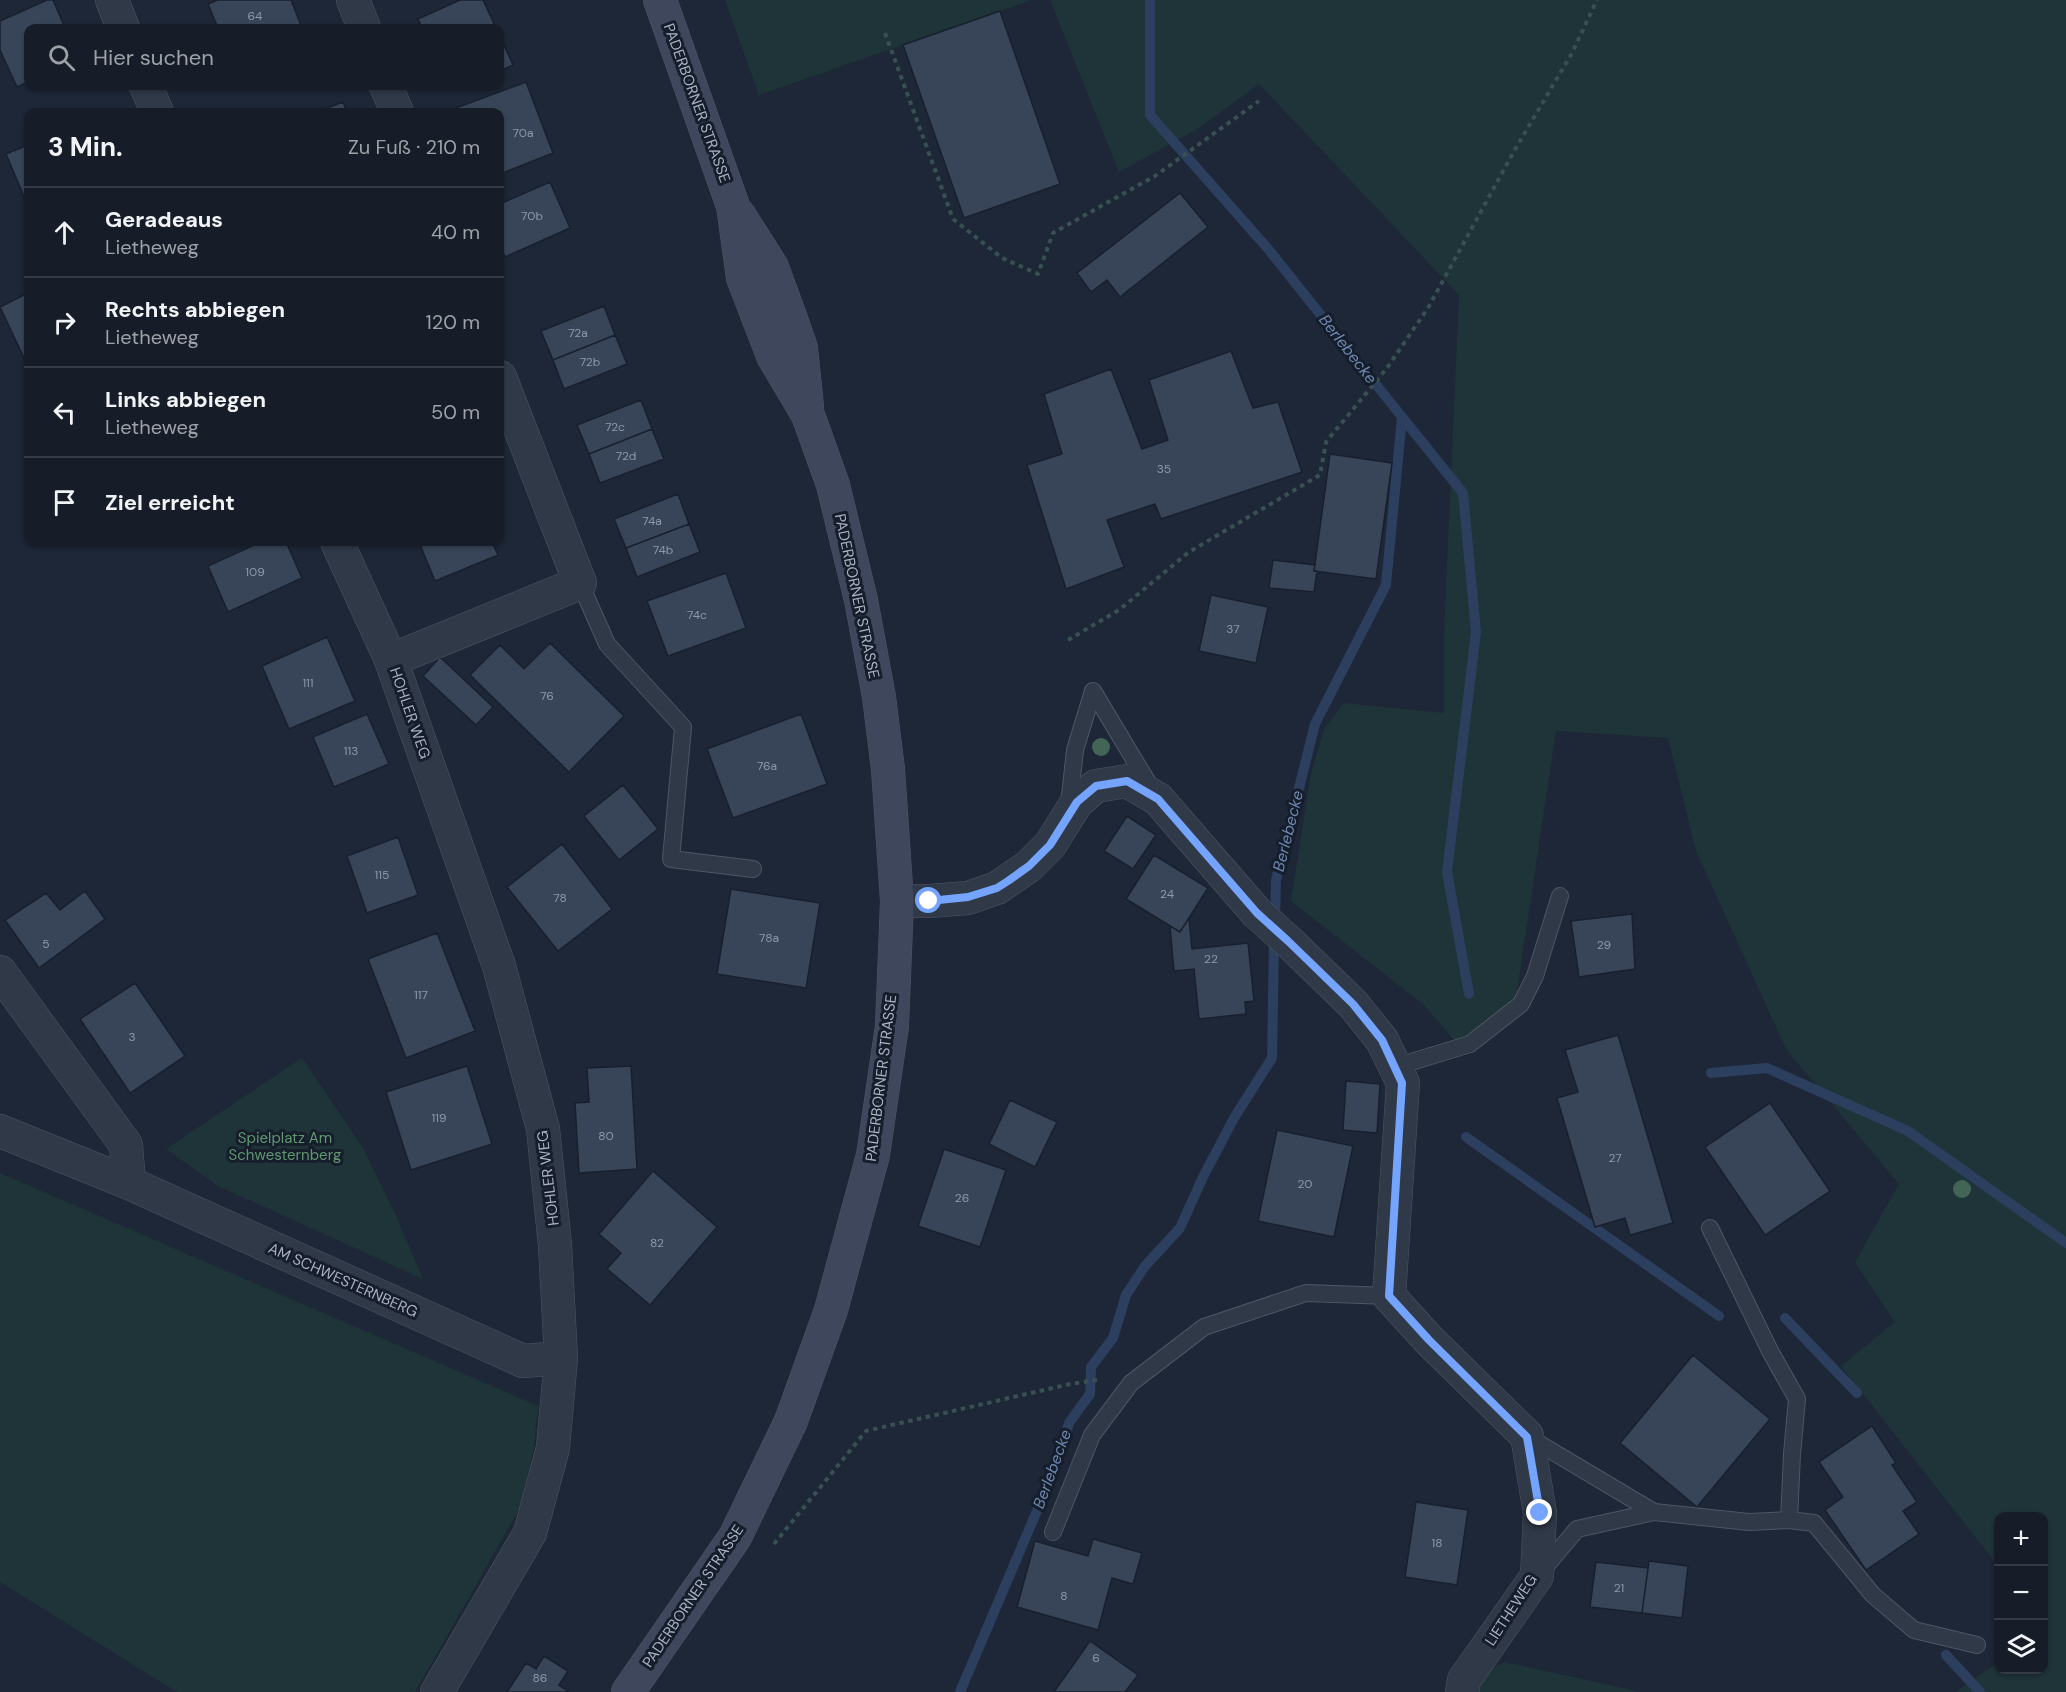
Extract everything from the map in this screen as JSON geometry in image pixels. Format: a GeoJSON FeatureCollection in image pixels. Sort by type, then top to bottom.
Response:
{"type":"FeatureCollection","features":[{"type":"Feature","properties":{"kind":"main road","name":"PADERBORNER STRASSE"},"geometry":{"type":"LineString","coordinates":[[628,1692],[735,1537],[790,1422],[831,1310],[873,1155],[891,1026],[897,901],[888,769],[879,697],[861,600],[833,485],[808,415],[773,356],[743,278],[733,206],[660,0]]}},
{"type":"Feature","properties":{"kind":"street"},"geometry":{"type":"LineString","coordinates":[[112,0],[121,24]]}},
{"type":"Feature","properties":{"kind":"street"},"geometry":{"type":"LineString","coordinates":[[353,0],[362,24]]}},
{"type":"Feature","properties":{"kind":"street"},"geometry":{"type":"LineString","coordinates":[[148,90],[155,108]]}},
{"type":"Feature","properties":{"kind":"street"},"geometry":{"type":"LineString","coordinates":[[388,90],[395,108]]}},
{"type":"Feature","properties":{"kind":"street"},"geometry":{"type":"LineString","coordinates":[[504,387],[580,583]]}},
{"type":"Feature","properties":{"kind":"street","name":"HOHLER WEG"},"geometry":{"type":"LineString","coordinates":[[339,546],[391,660],[499,966],[543,1130],[555,1245],[561,1358],[553,1448],[530,1533],[437,1692]]}},
{"type":"Feature","properties":{"kind":"street","name":"HOHLER WEG"},"geometry":{"type":"LineString","coordinates":[[391,660],[580,583]]}},
{"type":"Feature","properties":{"kind":"street"},"geometry":{"type":"LineString","coordinates":[[897,901],[968,897],[997,888],[1029,866],[1050,845],[1077,802],[1096,786],[1127,781],[1158,799],[1257,913],[1353,1004],[1382,1040],[1402,1083],[1389,1296],[1429,1340],[1527,1437]]}},
{"type":"Feature","properties":{"kind":"street"},"geometry":{"type":"LineString","coordinates":[[0,972],[126,1145],[129,1183]]}},
{"type":"Feature","properties":{"kind":"street","name":"AM SCHWESTERNBERG"},"geometry":{"type":"LineString","coordinates":[[0,1131],[129,1183],[523,1361],[561,1358]]}},
{"type":"Feature","properties":{"kind":"street","name":"LIETHEWEG"},"geometry":{"type":"LineString","coordinates":[[1462,1692],[1464,1680],[1537,1576],[1540,1513],[1527,1437]]}},
{"type":"Feature","properties":{"kind":"lane"},"geometry":{"type":"LineString","coordinates":[[580,583],[607,644],[683,727],[671,859],[753,869]]}},
{"type":"Feature","properties":{"kind":"lane"},"geometry":{"type":"LineString","coordinates":[[1068,818],[1075,750],[1093,691],[1139,771],[1158,799]]}},
{"type":"Feature","properties":{"kind":"lane"},"geometry":{"type":"LineString","coordinates":[[1395,1067],[1470,1044],[1521,1004],[1535,976],[1560,896]]}},
{"type":"Feature","properties":{"kind":"lane"},"geometry":{"type":"LineString","coordinates":[[1710,1228],[1770,1351],[1797,1399],[1789,1520]]}},
{"type":"Feature","properties":{"kind":"lane"},"geometry":{"type":"LineString","coordinates":[[1053,1532],[1092,1435],[1131,1383],[1204,1327],[1306,1293],[1389,1296]]}},
{"type":"Feature","properties":{"kind":"lane"},"geometry":{"type":"LineString","coordinates":[[1527,1437],[1654,1512]]}},
{"type":"Feature","properties":{"kind":"lane"},"geometry":{"type":"LineString","coordinates":[[1537,1576],[1577,1529],[1654,1512],[1749,1522],[1789,1520],[1814,1523],[1873,1595],[1914,1630],[1977,1645]]}},
{"type":"Feature","properties":{"kind":"path"},"geometry":{"type":"LineString","coordinates":[[1068,640],[1119,610],[1189,552],[1320,475],[1326,442],[1387,368],[1428,308],[1513,153],[1572,53],[1597,0]]}},
{"type":"Feature","properties":{"kind":"path"},"geometry":{"type":"LineString","coordinates":[[885,33],[953,219],[1002,258],[1038,274],[1053,233],[1155,176],[1259,101]]}},
{"type":"Feature","properties":{"kind":"path"},"geometry":{"type":"LineString","coordinates":[[772,1546],[866,1431],[1070,1384],[1104,1380]]}},
{"type":"Feature","properties":{"kind":"green space"},"geometry":{"type":"Polygon","coordinates":[[[725,0],[1032,0],[759,95],[725,0]]]}},
{"type":"Feature","properties":{"kind":"green space"},"geometry":{"type":"Polygon","coordinates":[[[1050,0],[2066,0],[2066,1692],[1956,1692],[1994,1665],[1994,1674],[2048,1674],[2048,1512],[1994,1512],[1994,1561],[1841,1366],[1895,1322],[1855,1262],[1899,1184],[1786,1049],[1696,851],[1668,738],[1556,731],[1516,998],[1467,1055],[1423,1004],[1291,901],[1311,774],[1324,729],[1344,703],[1444,713],[1444,634],[1459,295],[1259,84],[1199,128],[1119,172],[1050,0]]]}},
{"type":"Feature","properties":{"kind":"green space","name":"Spielplatz Am Schwesternberg"},"geometry":{"type":"Polygon","coordinates":[[[302,1058],[363,1148],[423,1279],[218,1186],[166,1149],[302,1058]]]}},
{"type":"Feature","properties":{"kind":"green space"},"geometry":{"type":"Polygon","coordinates":[[[0,1173],[538,1406],[534,1447],[521,1506],[415,1692],[177,1692],[0,1582],[0,1173]]]}},
{"type":"Feature","properties":{"kind":"green space"},"geometry":{"type":"Polygon","coordinates":[[[1505,1662],[1641,1692],[1475,1692],[1479,1675],[1505,1662]]]}},
{"type":"Feature","properties":{"kind":"building"},"geometry":{"type":"Polygon","coordinates":[[[47,0],[53,0],[63,24],[24,24],[24,84],[17,87],[0,50],[0,21],[47,0]]]}},
{"type":"Feature","properties":{"kind":"building"},"geometry":{"type":"Polygon","coordinates":[[[218,0],[291,0],[300,24],[216,24],[208,4],[218,0]]]}},
{"type":"Feature","properties":{"kind":"building"},"geometry":{"type":"Polygon","coordinates":[[[460,0],[483,0],[494,24],[420,24],[418,19],[460,0]]]}},
{"type":"Feature","properties":{"kind":"building"},"geometry":{"type":"Polygon","coordinates":[[[1000,11],[1060,184],[964,218],[903,45],[1000,11]]]}},
{"type":"Feature","properties":{"kind":"building"},"geometry":{"type":"Polygon","coordinates":[[[504,45],[513,65],[504,69],[504,45]]]}},
{"type":"Feature","properties":{"kind":"building"},"geometry":{"type":"Polygon","coordinates":[[[526,82],[553,153],[504,172],[504,108],[456,108],[526,82]]]}},
{"type":"Feature","properties":{"kind":"building"},"geometry":{"type":"Polygon","coordinates":[[[343,102],[345,108],[327,108],[343,102]]]}},
{"type":"Feature","properties":{"kind":"building"},"geometry":{"type":"Polygon","coordinates":[[[24,147],[24,197],[6,154],[24,147]]]}},
{"type":"Feature","properties":{"kind":"building"},"geometry":{"type":"Polygon","coordinates":[[[550,182],[570,228],[505,257],[504,202],[550,182]]]}},
{"type":"Feature","properties":{"kind":"building"},"geometry":{"type":"Polygon","coordinates":[[[1180,193],[1208,227],[1120,297],[1107,280],[1091,292],[1077,273],[1180,193]]]}},
{"type":"Feature","properties":{"kind":"building"},"geometry":{"type":"Polygon","coordinates":[[[24,295],[24,358],[0,307],[24,295]]]}},
{"type":"Feature","properties":{"kind":"building"},"geometry":{"type":"Polygon","coordinates":[[[604,306],[615,335],[553,360],[541,331],[604,306]]]}},
{"type":"Feature","properties":{"kind":"building"},"geometry":{"type":"Polygon","coordinates":[[[615,335],[627,364],[564,389],[553,360],[615,335]]]}},
{"type":"Feature","properties":{"kind":"building"},"geometry":{"type":"Polygon","coordinates":[[[1231,351],[1253,408],[1278,402],[1302,472],[1161,519],[1155,504],[1107,520],[1124,567],[1066,589],[1027,465],[1062,454],[1044,394],[1111,369],[1142,449],[1168,440],[1149,380],[1231,351]]]}},
{"type":"Feature","properties":{"kind":"building"},"geometry":{"type":"Polygon","coordinates":[[[641,400],[652,429],[589,454],[577,425],[641,400]]]}},
{"type":"Feature","properties":{"kind":"building"},"geometry":{"type":"Polygon","coordinates":[[[652,429],[664,459],[600,483],[589,454],[652,429]]]}},
{"type":"Feature","properties":{"kind":"building"},"geometry":{"type":"Polygon","coordinates":[[[1330,454],[1392,463],[1376,579],[1314,571],[1330,454]]]}},
{"type":"Feature","properties":{"kind":"building"},"geometry":{"type":"Polygon","coordinates":[[[678,494],[689,524],[626,548],[614,519],[678,494]]]}},
{"type":"Feature","properties":{"kind":"building"},"geometry":{"type":"Polygon","coordinates":[[[689,524],[700,552],[637,577],[626,548],[689,524]]]}},
{"type":"Feature","properties":{"kind":"building"},"geometry":{"type":"Polygon","coordinates":[[[252,546],[288,546],[302,578],[228,612],[208,566],[252,546]]]}},
{"type":"Feature","properties":{"kind":"building"},"geometry":{"type":"Polygon","coordinates":[[[421,546],[494,546],[498,555],[435,581],[421,546]]]}},
{"type":"Feature","properties":{"kind":"building"},"geometry":{"type":"Polygon","coordinates":[[[1273,560],[1315,565],[1314,571],[1317,571],[1314,592],[1269,588],[1273,560]]]}},
{"type":"Feature","properties":{"kind":"building"},"geometry":{"type":"Polygon","coordinates":[[[726,573],[746,628],[668,656],[647,601],[726,573]]]}},
{"type":"Feature","properties":{"kind":"building"},"geometry":{"type":"Polygon","coordinates":[[[1211,595],[1268,607],[1256,663],[1199,651],[1211,595]]]}},
{"type":"Feature","properties":{"kind":"building"},"geometry":{"type":"Polygon","coordinates":[[[327,637],[355,701],[289,729],[262,666],[327,637]]]}},
{"type":"Feature","properties":{"kind":"building"},"geometry":{"type":"Polygon","coordinates":[[[550,643],[624,716],[569,772],[470,675],[500,645],[524,669],[550,643]]]}},
{"type":"Feature","properties":{"kind":"building"},"geometry":{"type":"Polygon","coordinates":[[[440,657],[493,707],[476,725],[423,676],[440,657]]]}},
{"type":"Feature","properties":{"kind":"building"},"geometry":{"type":"Polygon","coordinates":[[[367,714],[389,764],[334,787],[313,737],[367,714]]]}},
{"type":"Feature","properties":{"kind":"building"},"geometry":{"type":"Polygon","coordinates":[[[801,714],[827,784],[733,818],[707,749],[801,714]]]}},
{"type":"Feature","properties":{"kind":"building"},"geometry":{"type":"Polygon","coordinates":[[[623,785],[658,829],[619,860],[584,816],[623,785]]]}},
{"type":"Feature","properties":{"kind":"building"},"geometry":{"type":"Polygon","coordinates":[[[1127,816],[1156,835],[1133,869],[1104,851],[1127,816]]]}},
{"type":"Feature","properties":{"kind":"building"},"geometry":{"type":"Polygon","coordinates":[[[398,837],[418,895],[367,913],[347,856],[398,837]]]}},
{"type":"Feature","properties":{"kind":"building"},"geometry":{"type":"Polygon","coordinates":[[[562,844],[612,909],[558,951],[507,887],[562,844]]]}},
{"type":"Feature","properties":{"kind":"building"},"geometry":{"type":"Polygon","coordinates":[[[1154,855],[1208,888],[1180,932],[1126,899],[1154,855]]]}},
{"type":"Feature","properties":{"kind":"building"},"geometry":{"type":"Polygon","coordinates":[[[731,889],[820,903],[806,988],[717,974],[731,889]]]}},
{"type":"Feature","properties":{"kind":"building"},"geometry":{"type":"Polygon","coordinates":[[[85,891],[105,919],[39,968],[5,920],[46,893],[60,910],[85,891]]]}},
{"type":"Feature","properties":{"kind":"building"},"geometry":{"type":"Polygon","coordinates":[[[1632,914],[1635,969],[1579,977],[1571,921],[1632,914]]]}},
{"type":"Feature","properties":{"kind":"building"},"geometry":{"type":"Polygon","coordinates":[[[1189,918],[1192,949],[1248,943],[1254,1001],[1245,1002],[1246,1014],[1199,1019],[1194,969],[1174,971],[1170,926],[1180,932],[1189,918]]]}},
{"type":"Feature","properties":{"kind":"building"},"geometry":{"type":"Polygon","coordinates":[[[437,933],[475,1031],[406,1058],[368,959],[437,933]]]}},
{"type":"Feature","properties":{"kind":"building"},"geometry":{"type":"Polygon","coordinates":[[[135,983],[185,1056],[130,1093],[80,1019],[135,983]]]}},
{"type":"Feature","properties":{"kind":"building"},"geometry":{"type":"Polygon","coordinates":[[[1618,1035],[1673,1223],[1630,1235],[1625,1218],[1595,1227],[1557,1098],[1578,1092],[1565,1050],[1618,1035]]]}},
{"type":"Feature","properties":{"kind":"building"},"geometry":{"type":"Polygon","coordinates":[[[467,1066],[492,1144],[411,1170],[386,1092],[467,1066]]]}},
{"type":"Feature","properties":{"kind":"building"},"geometry":{"type":"Polygon","coordinates":[[[631,1066],[637,1169],[579,1173],[575,1103],[589,1102],[587,1068],[631,1066]]]}},
{"type":"Feature","properties":{"kind":"building"},"geometry":{"type":"Polygon","coordinates":[[[1346,1081],[1380,1084],[1377,1133],[1343,1130],[1346,1081]]]}},
{"type":"Feature","properties":{"kind":"building"},"geometry":{"type":"Polygon","coordinates":[[[1010,1100],[1057,1122],[1035,1167],[989,1144],[1010,1100]]]}},
{"type":"Feature","properties":{"kind":"building"},"geometry":{"type":"Polygon","coordinates":[[[1770,1103],[1830,1191],[1765,1235],[1705,1147],[1770,1103]]]}},
{"type":"Feature","properties":{"kind":"building"},"geometry":{"type":"Polygon","coordinates":[[[1277,1130],[1353,1146],[1334,1237],[1258,1221],[1277,1130]]]}},
{"type":"Feature","properties":{"kind":"building"},"geometry":{"type":"Polygon","coordinates":[[[944,1149],[1006,1170],[980,1247],[918,1226],[944,1149]]]}},
{"type":"Feature","properties":{"kind":"building"},"geometry":{"type":"Polygon","coordinates":[[[653,1171],[717,1227],[650,1305],[607,1269],[621,1253],[599,1234],[653,1171]]]}},
{"type":"Feature","properties":{"kind":"building"},"geometry":{"type":"Polygon","coordinates":[[[1693,1355],[1770,1419],[1697,1507],[1620,1443],[1693,1355]]]}},
{"type":"Feature","properties":{"kind":"building"},"geometry":{"type":"Polygon","coordinates":[[[1872,1426],[1896,1463],[1892,1465],[1917,1502],[1903,1511],[1919,1534],[1866,1570],[1825,1510],[1843,1497],[1819,1462],[1872,1426]]]}},
{"type":"Feature","properties":{"kind":"building"},"geometry":{"type":"Polygon","coordinates":[[[1416,1502],[1468,1510],[1457,1585],[1405,1577],[1416,1502]]]}},
{"type":"Feature","properties":{"kind":"building"},"geometry":{"type":"Polygon","coordinates":[[[1093,1539],[1142,1553],[1133,1584],[1112,1578],[1098,1630],[1017,1607],[1035,1541],[1088,1556],[1093,1539]]]}},
{"type":"Feature","properties":{"kind":"building"},"geometry":{"type":"Polygon","coordinates":[[[1649,1561],[1688,1566],[1682,1618],[1642,1613],[1649,1561]]]}},
{"type":"Feature","properties":{"kind":"building"},"geometry":{"type":"Polygon","coordinates":[[[1596,1562],[1648,1568],[1642,1613],[1590,1607],[1596,1562]]]}},
{"type":"Feature","properties":{"kind":"building"},"geometry":{"type":"Polygon","coordinates":[[[1090,1641],[1138,1675],[1125,1692],[1054,1692],[1090,1641]]]}},
{"type":"Feature","properties":{"kind":"building"},"geometry":{"type":"Polygon","coordinates":[[[544,1656],[568,1671],[559,1685],[569,1692],[507,1692],[526,1663],[536,1669],[544,1656]]]}},
{"type":"Feature","properties":{"kind":"waterway","name":"Berlebecke"},"geometry":{"type":"LineString","coordinates":[[1150,0],[1150,115],[1269,250],[1402,417],[1386,585],[1315,724],[1276,880],[1275,920]]}},
{"type":"Feature","properties":{"kind":"waterway"},"geometry":{"type":"LineString","coordinates":[[1402,417],[1463,493],[1476,632],[1447,872],[1469,994]]}},
{"type":"Feature","properties":{"kind":"waterway","name":"Berlebecke"},"geometry":{"type":"LineString","coordinates":[[960,1692],[1053,1473],[1069,1423],[1090,1394],[1091,1367],[1113,1338],[1126,1295],[1145,1266],[1180,1228],[1203,1177],[1234,1118],[1272,1058],[1274,939]]}},
{"type":"Feature","properties":{"kind":"waterway"},"geometry":{"type":"LineString","coordinates":[[1711,1073],[1767,1068],[1908,1131],[2066,1243]]}},
{"type":"Feature","properties":{"kind":"waterway"},"geometry":{"type":"LineString","coordinates":[[1466,1137],[1719,1316]]}},
{"type":"Feature","properties":{"kind":"waterway"},"geometry":{"type":"LineString","coordinates":[[1785,1318],[1857,1393]]}},
{"type":"Feature","properties":{"kind":"waterway"},"geometry":{"type":"LineString","coordinates":[[1946,1655],[1980,1692]]}},
{"type":"Feature","properties":{"kind":"route"},"geometry":{"type":"LineString","coordinates":[[929,901],[968,897],[997,888],[1008,881],[1029,866],[1050,845],[1077,802],[1096,786],[1127,781],[1158,799],[1257,913],[1353,1004],[1382,1040],[1402,1083],[1389,1296],[1429,1340],[1527,1437],[1540,1513]]}}]}
